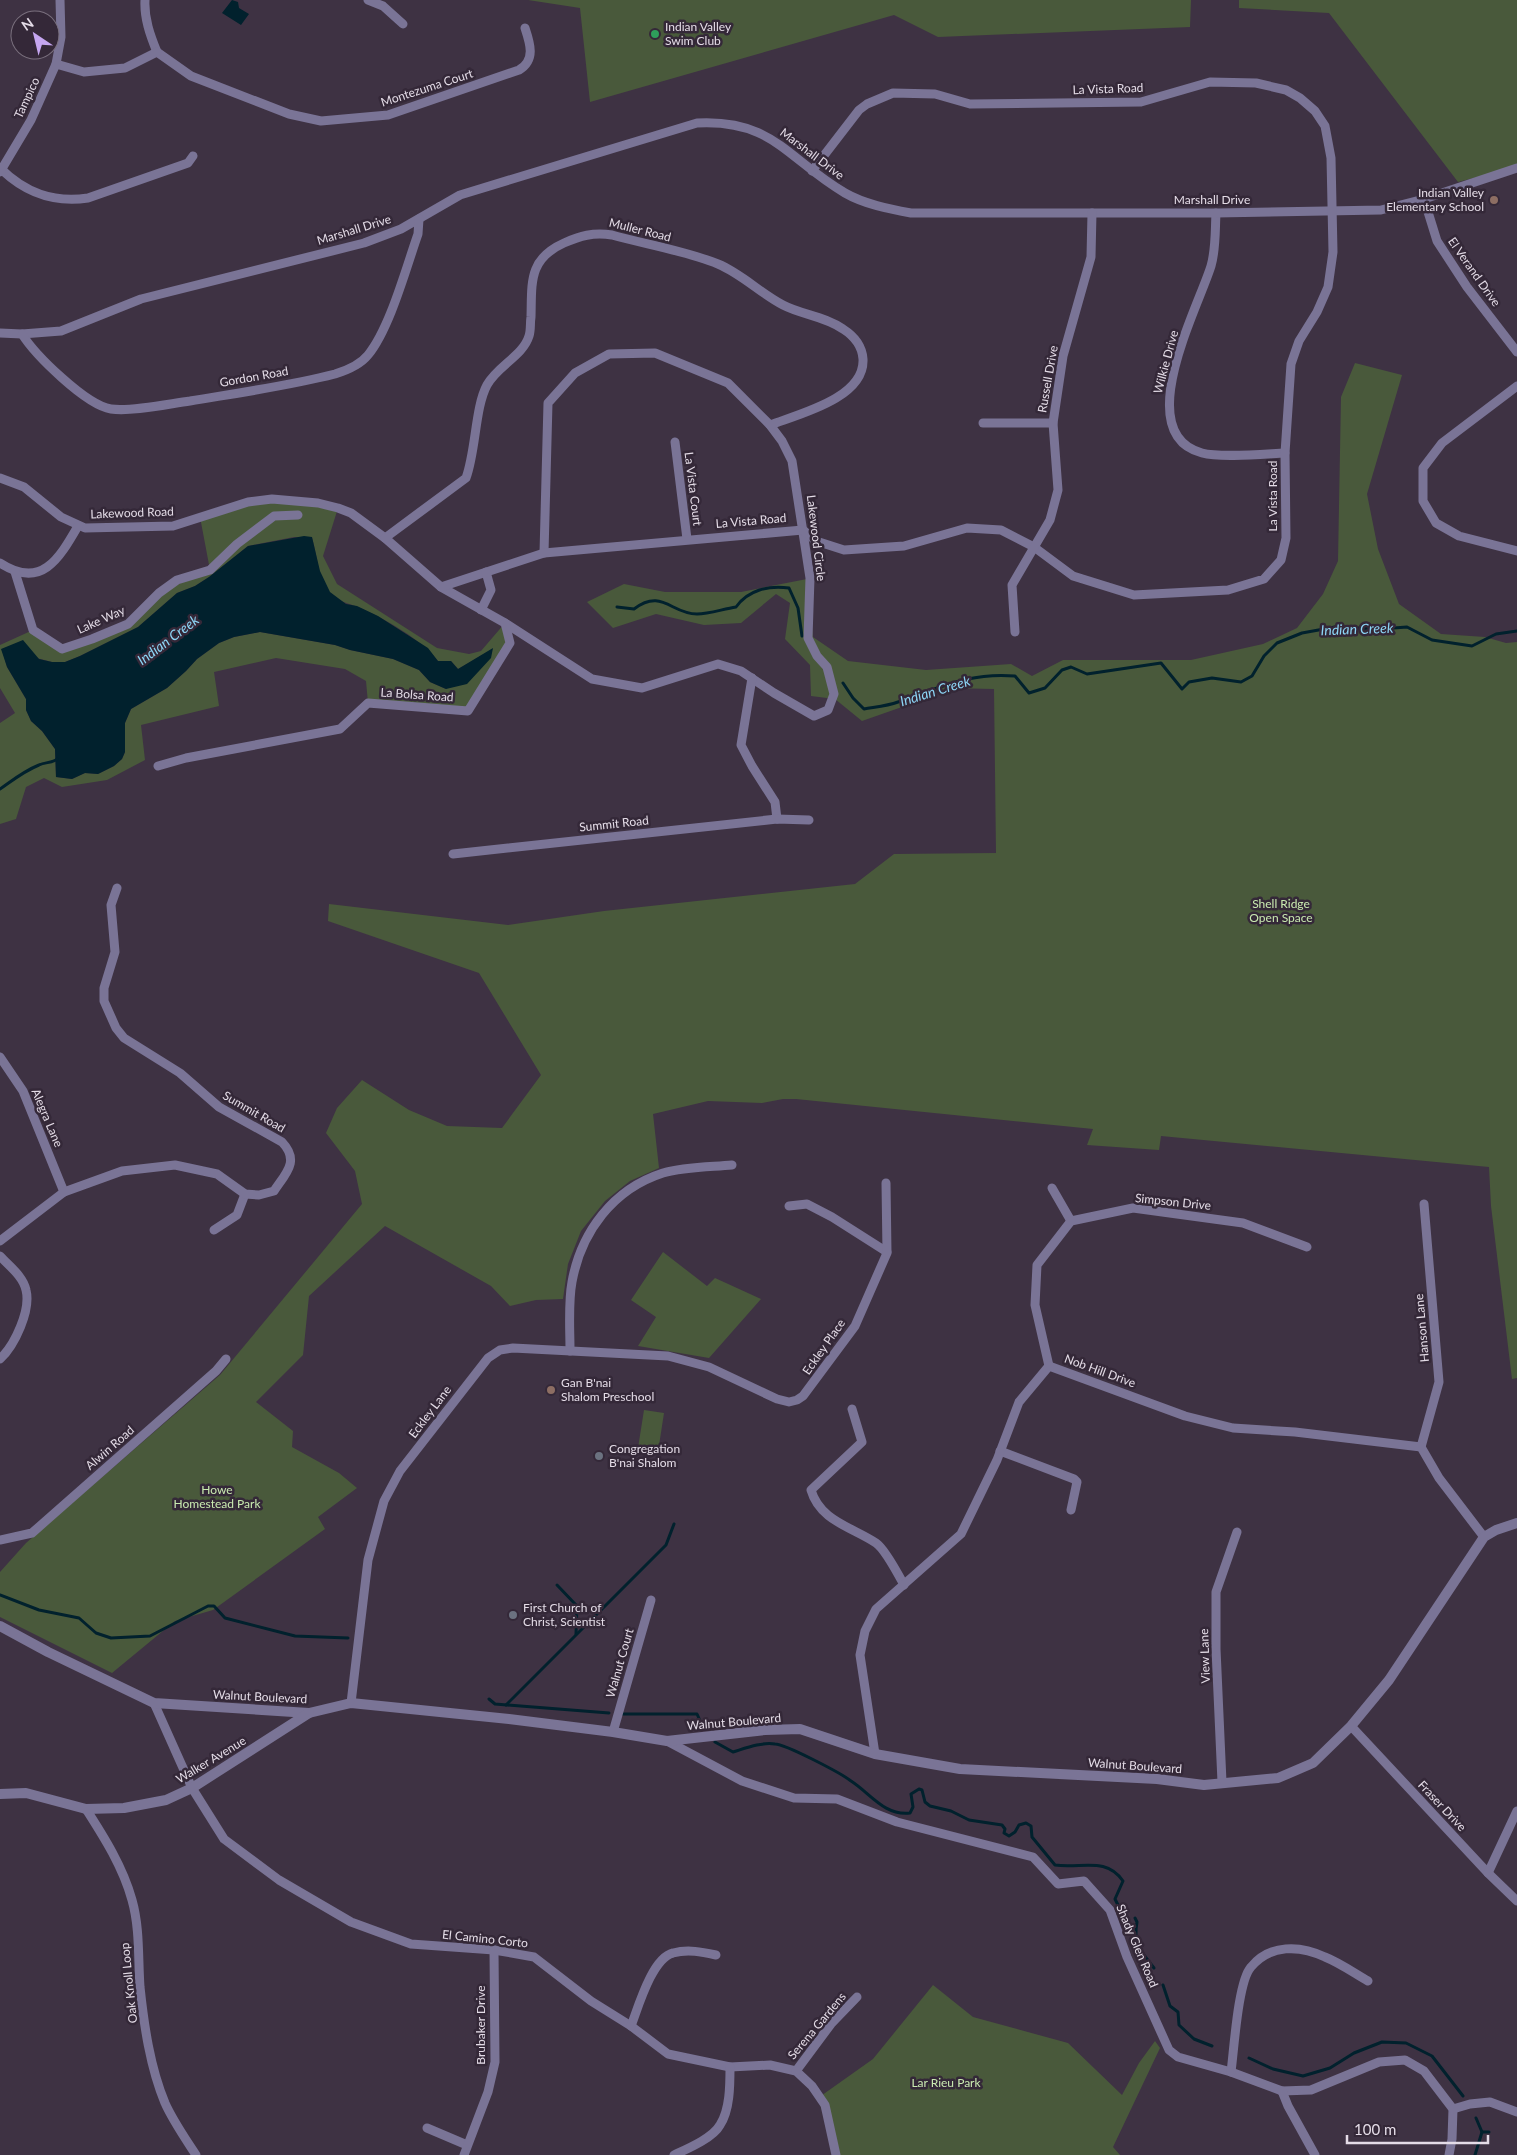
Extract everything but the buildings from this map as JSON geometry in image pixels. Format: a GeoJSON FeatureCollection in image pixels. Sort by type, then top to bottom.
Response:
{"type":"FeatureCollection","features":[{"type":"Feature","properties":{"kind":"street","name":"Tampico"},"geometry":{"type":"LineString","coordinates":[[1,170],[31,120],[56,64],[61,37],[60,0]]}},
{"type":"Feature","properties":{"kind":"street"},"geometry":{"type":"LineString","coordinates":[[56,64],[84,72],[125,68],[157,52],[148,26],[145,0]]}},
{"type":"Feature","properties":{"kind":"street"},"geometry":{"type":"LineString","coordinates":[[368,0],[383,6],[403,24]]}},
{"type":"Feature","properties":{"kind":"street","name":"Montezuma Court"},"geometry":{"type":"LineString","coordinates":[[157,52],[191,76],[289,114],[321,121],[388,115],[520,70],[528,62],[531,52],[525,28]]}},
{"type":"Feature","properties":{"kind":"street","name":"La Vista Road"},"geometry":{"type":"LineString","coordinates":[[441,587],[544,552],[803,530],[816,541],[844,550],[904,546],[967,528],[1001,530],[1034,547],[1073,576],[1134,595],[1228,590],[1264,579],[1281,560],[1286,538],[1285,454],[1291,364],[1299,341],[1317,312],[1328,287],[1333,252],[1333,212],[1328,138],[1325,126],[1315,111],[1300,98],[1286,90],[1238,81],[1210,82],[1141,102],[970,104],[935,94],[893,93],[867,104],[859,110],[812,171]]}},
{"type":"Feature","properties":{"kind":"street","name":"Marshall Drive"},"geometry":{"type":"LineString","coordinates":[[0,333],[22,334],[61,331],[141,299],[364,243],[386,236],[445,203],[475,190],[697,123],[727,123],[754,129],[778,143],[812,171],[847,194],[890,209],[911,213],[1216,213],[1381,210],[1424,199],[1517,168]]}},
{"type":"Feature","properties":{"kind":"street"},"geometry":{"type":"LineString","coordinates":[[1,170],[29,191],[51,198],[74,200],[88,198],[188,163],[193,156]]}},
{"type":"Feature","properties":{"kind":"street","name":"El Verand Drive"},"geometry":{"type":"LineString","coordinates":[[1424,199],[1437,242],[1467,287],[1517,352]]}},
{"type":"Feature","properties":{"kind":"street","name":"Russell Drive"},"geometry":{"type":"LineString","coordinates":[[1015,632],[1012,585],[1050,520],[1058,490],[1053,423],[1063,356],[1091,257],[1092,213]]}},
{"type":"Feature","properties":{"kind":"street","name":"Wilkie Drive"},"geometry":{"type":"LineString","coordinates":[[1216,213],[1212,263],[1186,334],[1169,397],[1171,425],[1186,444],[1201,453],[1285,454]]}},
{"type":"Feature","properties":{"kind":"street","name":"Gordon Road"},"geometry":{"type":"LineString","coordinates":[[22,334],[29,345],[73,387],[93,403],[111,409],[164,405],[335,374],[361,362],[375,344],[418,234],[419,219]]}},
{"type":"Feature","properties":{"kind":"street","name":"Muller Road"},"geometry":{"type":"LineString","coordinates":[[386,538],[466,478],[471,464],[482,396],[487,385],[523,346],[530,334],[534,269],[538,261],[554,247],[580,236],[598,233],[612,235],[718,264],[743,277],[783,305],[824,319],[854,337],[861,348],[863,369],[859,378],[851,387],[825,404],[770,425]]}},
{"type":"Feature","properties":{"kind":"street","name":"Lakewood Circle"},"geometry":{"type":"LineString","coordinates":[[386,538],[441,587],[505,623],[592,679],[642,688],[718,664],[741,671],[814,716],[828,710],[834,694],[827,667],[817,656],[808,638],[810,578],[792,461],[770,425],[728,383],[655,353],[609,354],[575,374],[548,403],[544,552]]}},
{"type":"Feature","properties":{"kind":"street"},"geometry":{"type":"LineString","coordinates":[[1517,386],[1442,443],[1424,468],[1423,501],[1436,523],[1459,536],[1517,551]]}},
{"type":"Feature","properties":{"kind":"street"},"geometry":{"type":"LineString","coordinates":[[983,423],[1053,423]]}},
{"type":"Feature","properties":{"kind":"street","name":"La Vista Court"},"geometry":{"type":"LineString","coordinates":[[675,442],[687,539]]}},
{"type":"Feature","properties":{"kind":"street","name":"Lakewood Road"},"geometry":{"type":"LineString","coordinates":[[0,478],[24,487],[61,517],[78,526],[105,529],[173,526],[248,502],[272,499],[318,503],[338,508],[352,513],[386,538]]}},
{"type":"Feature","properties":{"kind":"street","name":"Lake Way"},"geometry":{"type":"LineString","coordinates":[[15,572],[33,630],[62,649],[92,640],[128,624],[159,593],[177,580],[210,570],[237,544],[274,516],[298,515]]}},
{"type":"Feature","properties":{"kind":"street"},"geometry":{"type":"LineString","coordinates":[[0,563],[15,572],[32,573],[49,566],[65,549],[78,526]]}},
{"type":"Feature","properties":{"kind":"street"},"geometry":{"type":"LineString","coordinates":[[482,610],[491,590],[486,572]]}},
{"type":"Feature","properties":{"kind":"street","name":"La Bolsa Road"},"geometry":{"type":"LineString","coordinates":[[158,766],[186,758],[340,729],[368,704],[468,711],[510,643],[505,623]]}},
{"type":"Feature","properties":{"kind":"street"},"geometry":{"type":"LineString","coordinates":[[752,678],[741,745],[775,802],[777,819]]}},
{"type":"Feature","properties":{"kind":"street","name":"Summit Road"},"geometry":{"type":"LineString","coordinates":[[453,854],[777,819],[809,820]]}},
{"type":"Feature","properties":{"kind":"street","name":"Summit Road"},"geometry":{"type":"LineString","coordinates":[[117,888],[111,905],[115,952],[104,988],[104,1001],[116,1028],[124,1038],[180,1073],[219,1107],[276,1138],[288,1149],[292,1160],[274,1191],[259,1195],[245,1194]]}},
{"type":"Feature","properties":{"kind":"street","name":"Alegra Lane"},"geometry":{"type":"LineString","coordinates":[[0,1057],[23,1091],[64,1192]]}},
{"type":"Feature","properties":{"kind":"street"},"geometry":{"type":"LineString","coordinates":[[0,1241],[64,1192],[122,1171],[175,1165],[216,1174],[245,1194],[237,1215],[214,1230]]}},
{"type":"Feature","properties":{"kind":"street"},"geometry":{"type":"LineString","coordinates":[[570,1350],[572,1283],[582,1245],[602,1213],[636,1185],[664,1173],[732,1165]]}},
{"type":"Feature","properties":{"kind":"street","name":"Eckley Place"},"geometry":{"type":"LineString","coordinates":[[709,1366],[778,1399],[789,1402],[797,1400],[812,1385],[855,1326],[887,1252],[886,1183]]}},
{"type":"Feature","properties":{"kind":"street"},"geometry":{"type":"LineString","coordinates":[[1049,1366],[1035,1306],[1037,1265],[1071,1221],[1052,1188]]}},
{"type":"Feature","properties":{"kind":"street"},"geometry":{"type":"LineString","coordinates":[[789,1206],[807,1204],[832,1217],[887,1252]]}},
{"type":"Feature","properties":{"kind":"street","name":"Hanson Lane"},"geometry":{"type":"LineString","coordinates":[[1421,1447],[1439,1382],[1424,1204]]}},
{"type":"Feature","properties":{"kind":"street","name":"Simpson Drive"},"geometry":{"type":"LineString","coordinates":[[1071,1221],[1133,1208],[1243,1223],[1308,1247]]}},
{"type":"Feature","properties":{"kind":"street"},"geometry":{"type":"LineString","coordinates":[[0,1256],[20,1277],[26,1290],[27,1305],[17,1336],[0,1359]]}},
{"type":"Feature","properties":{"kind":"street","name":"Eckley Lane"},"geometry":{"type":"LineString","coordinates":[[351,1702],[368,1560],[384,1502],[400,1471],[488,1358],[500,1350],[513,1348],[570,1350],[668,1356],[709,1366]]}},
{"type":"Feature","properties":{"kind":"street","name":"Alwin Road"},"geometry":{"type":"LineString","coordinates":[[0,1540],[32,1533],[216,1371],[226,1359]]}},
{"type":"Feature","properties":{"kind":"street","name":"Nob Hill Drive"},"geometry":{"type":"LineString","coordinates":[[875,1754],[860,1654],[865,1631],[876,1609],[961,1534],[1000,1451],[1019,1402],[1049,1366],[1185,1416],[1233,1428],[1295,1432],[1421,1447]]}},
{"type":"Feature","properties":{"kind":"street"},"geometry":{"type":"LineString","coordinates":[[852,1409],[862,1442],[811,1490],[814,1499],[824,1512],[844,1528],[877,1544],[904,1585]]}},
{"type":"Feature","properties":{"kind":"street"},"geometry":{"type":"LineString","coordinates":[[1421,1447],[1439,1478],[1484,1537],[1496,1530],[1517,1524]]}},
{"type":"Feature","properties":{"kind":"street"},"geometry":{"type":"LineString","coordinates":[[1000,1451],[1074,1479],[1077,1482],[1071,1510]]}},
{"type":"Feature","properties":{"kind":"street","name":"View Lane"},"geometry":{"type":"LineString","coordinates":[[1222,1782],[1216,1649],[1216,1592],[1237,1532]]}},
{"type":"Feature","properties":{"kind":"street","name":"Walnut Boulevard"},"geometry":{"type":"LineString","coordinates":[[0,1626],[48,1652],[154,1703],[309,1713],[351,1702],[613,1732],[667,1741],[765,1730],[800,1729],[875,1754],[960,1769],[1157,1779],[1204,1785],[1278,1778],[1313,1763],[1351,1726],[1388,1680],[1484,1537]]}},
{"type":"Feature","properties":{"kind":"street","name":"Walnut Court"},"geometry":{"type":"LineString","coordinates":[[613,1732],[651,1600]]}},
{"type":"Feature","properties":{"kind":"street","name":"El Camino Corto"},"geometry":{"type":"LineString","coordinates":[[154,1703],[192,1788],[224,1839],[279,1880],[351,1922],[411,1944],[494,1950],[534,1956],[591,2001],[631,2026],[668,2054],[730,2067],[770,2065],[796,2070]]}},
{"type":"Feature","properties":{"kind":"street","name":"Walker Avenue"},"geometry":{"type":"LineString","coordinates":[[0,1794],[26,1793],[86,1809],[124,1808],[166,1800],[192,1788],[309,1713]]}},
{"type":"Feature","properties":{"kind":"street","name":"Fraser Drive"},"geometry":{"type":"LineString","coordinates":[[1351,1726],[1488,1873],[1517,1901]]}},
{"type":"Feature","properties":{"kind":"street","name":"Shady Glen Road"},"geometry":{"type":"LineString","coordinates":[[667,1741],[742,1781],[794,1798],[837,1799],[897,1822],[1033,1857],[1058,1884],[1084,1881],[1110,1910],[1127,1957],[1169,2050],[1178,2057],[1231,2072],[1282,2091],[1311,2090],[1379,2062],[1405,2060],[1424,2071],[1453,2109]]}},
{"type":"Feature","properties":{"kind":"street","name":"Oak Knoll Loop"},"geometry":{"type":"LineString","coordinates":[[86,1809],[106,1840],[132,1898],[136,1915],[140,1989],[148,2044],[156,2079],[165,2103],[196,2155]]}},
{"type":"Feature","properties":{"kind":"street"},"geometry":{"type":"LineString","coordinates":[[1488,1873],[1517,1811]]}},
{"type":"Feature","properties":{"kind":"street"},"geometry":{"type":"LineString","coordinates":[[1231,2072],[1242,1990],[1250,1967],[1269,1952],[1291,1947],[1324,1956],[1368,1981]]}},
{"type":"Feature","properties":{"kind":"street","name":"Brubaker Drive"},"geometry":{"type":"LineString","coordinates":[[464,2155],[488,2092],[495,2062],[494,1950]]}},
{"type":"Feature","properties":{"kind":"street"},"geometry":{"type":"LineString","coordinates":[[631,2026],[655,1968],[671,1953],[694,1950],[716,1955]]}},
{"type":"Feature","properties":{"kind":"street","name":"Serena Gardens"},"geometry":{"type":"LineString","coordinates":[[796,2070],[832,2024],[857,1997]]}},
{"type":"Feature","properties":{"kind":"street"},"geometry":{"type":"LineString","coordinates":[[674,2155],[699,2142],[720,2126],[729,2097],[730,2067]]}},
{"type":"Feature","properties":{"kind":"street"},"geometry":{"type":"LineString","coordinates":[[796,2070],[812,2086],[825,2105],[836,2155]]}},
{"type":"Feature","properties":{"kind":"street"},"geometry":{"type":"LineString","coordinates":[[1282,2091],[1288,2106],[1316,2155]]}},
{"type":"Feature","properties":{"kind":"street"},"geometry":{"type":"LineString","coordinates":[[1449,2155],[1452,2138],[1453,2109],[1470,2104],[1490,2102],[1517,2112]]}},
{"type":"Feature","properties":{"kind":"street"},"geometry":{"type":"LineString","coordinates":[[427,2128],[467,2145]]}},
{"type":"Feature","properties":{"kind":"green space"},"geometry":{"type":"Polygon","coordinates":[[[528,0],[1191,0],[1190,27],[938,37],[894,15],[590,102],[580,8],[528,0]]]}},
{"type":"Feature","properties":{"kind":"green space"},"geometry":{"type":"Polygon","coordinates":[[[1239,0],[1517,0],[1517,167],[1458,182],[1329,13],[1239,8],[1239,0]]]}},
{"type":"Feature","properties":{"kind":"green space","name":"Shell Ridge Open Space"},"geometry":{"type":"Polygon","coordinates":[[[1355,363],[1402,375],[1367,494],[1378,549],[1399,604],[1441,634],[1485,637],[1506,643],[1517,642],[1517,1378],[1512,1379],[1491,1206],[1489,1167],[1161,1136],[1159,1150],[1087,1145],[1093,1129],[796,1099],[783,1099],[762,1103],[708,1101],[653,1114],[659,1168],[630,1181],[605,1201],[581,1231],[568,1264],[563,1299],[536,1300],[510,1306],[491,1286],[385,1226],[309,1296],[303,1355],[256,1402],[293,1431],[292,1447],[339,1473],[357,1488],[318,1517],[325,1529],[213,1610],[175,1621],[112,1673],[0,1617],[0,1572],[26,1543],[220,1375],[362,1204],[355,1171],[326,1133],[337,1108],[362,1080],[409,1110],[447,1126],[502,1128],[541,1075],[479,973],[328,921],[329,904],[508,925],[604,911],[855,884],[894,854],[996,853],[994,689],[947,688],[919,701],[862,721],[835,699],[811,696],[810,665],[785,639],[790,603],[776,594],[741,623],[704,625],[656,614],[613,628],[587,602],[624,584],[665,592],[741,592],[807,579],[813,637],[848,661],[926,670],[1011,664],[1032,676],[1063,660],[1191,660],[1263,644],[1297,628],[1323,594],[1338,561],[1341,397],[1355,363]]]}},
{"type":"Feature","properties":{"kind":"green space"},"geometry":{"type":"Polygon","coordinates":[[[272,499],[338,508],[323,556],[337,584],[437,648],[469,654],[481,651],[505,623],[510,643],[468,711],[368,703],[366,681],[345,669],[276,658],[214,672],[219,706],[141,725],[145,760],[107,780],[62,787],[44,778],[26,787],[16,819],[0,824],[0,723],[15,713],[0,688],[0,645],[33,630],[63,649],[128,624],[159,593],[210,570],[200,517],[272,499]],[[294,537],[248,546],[209,577],[195,586],[177,593],[138,627],[65,662],[52,662],[2,649],[7,667],[26,699],[26,710],[31,721],[42,731],[55,749],[56,777],[72,779],[85,773],[98,774],[114,766],[122,759],[125,752],[125,723],[131,709],[167,688],[197,659],[219,643],[234,637],[260,632],[335,645],[393,659],[419,670],[430,682],[446,689],[493,649],[458,669],[451,661],[438,661],[422,645],[402,630],[332,595],[322,580],[312,538],[294,537]]]}},
{"type":"Feature","properties":{"kind":"green space"},"geometry":{"type":"Polygon","coordinates":[[[663,1252],[707,1286],[715,1278],[761,1299],[709,1358],[638,1346],[656,1317],[631,1300],[663,1252]]]}},
{"type":"Feature","properties":{"kind":"green space"},"geometry":{"type":"Polygon","coordinates":[[[644,1410],[664,1413],[658,1452],[638,1448],[644,1410]]]}},
{"type":"Feature","properties":{"kind":"green space","name":"Lar Rieu Park"},"geometry":{"type":"Polygon","coordinates":[[[933,1985],[973,2017],[1068,2043],[1122,2095],[1139,2063],[1155,2041],[1160,2048],[1113,2147],[1120,2155],[836,2155],[818,2098],[873,2059],[933,1985]]]}},
{"type":"Feature","properties":{"kind":"water"},"geometry":{"type":"Polygon","coordinates":[[[232,0],[238,2],[239,8],[249,14],[241,25],[222,13],[232,0]]]}},
{"type":"Feature","properties":{"kind":"water"},"geometry":{"type":"Polygon","coordinates":[[[304,536],[312,537],[320,571],[330,592],[346,604],[357,606],[378,616],[428,648],[438,661],[451,661],[458,669],[493,648],[491,658],[467,684],[446,689],[430,682],[419,670],[393,659],[335,645],[260,632],[234,637],[219,643],[197,659],[167,688],[131,709],[125,723],[125,752],[122,759],[114,766],[98,774],[85,773],[72,779],[56,777],[55,749],[42,731],[31,721],[26,710],[26,699],[7,667],[1,649],[23,640],[39,659],[65,662],[138,627],[177,593],[195,586],[209,577],[248,546],[304,536]]]}},
{"type":"Feature","properties":{"kind":"waterway","name":"Indian Creek"},"geometry":{"type":"LineString","coordinates":[[617,607],[634,609],[644,603],[659,601],[688,613],[702,614],[736,607],[747,596],[760,590],[774,587],[789,588],[798,608],[802,636]]}},
{"type":"Feature","properties":{"kind":"waterway","name":"Indian Creek"},"geometry":{"type":"LineString","coordinates":[[843,683],[853,698],[864,709],[894,703],[955,682],[983,676],[1015,676],[1029,693],[1045,688],[1062,670],[1071,667],[1087,674],[1161,663],[1182,689],[1189,682],[1212,678],[1241,682],[1252,676],[1264,656],[1277,643],[1302,633],[1335,627],[1380,629],[1407,627],[1432,640],[1472,646],[1496,634],[1517,631]]}},
{"type":"Feature","properties":{"kind":"waterway","name":"Indian Creek"},"geometry":{"type":"LineString","coordinates":[[0,789],[28,770],[57,759]]}},
{"type":"Feature","properties":{"kind":"waterway"},"geometry":{"type":"LineString","coordinates":[[506,1705],[666,1545],[674,1524]]}},
{"type":"Feature","properties":{"kind":"waterway"},"geometry":{"type":"LineString","coordinates":[[557,1585],[577,1606],[576,1634]]}},
{"type":"Feature","properties":{"kind":"waterway"},"geometry":{"type":"LineString","coordinates":[[0,1595],[39,1610],[79,1618],[96,1633],[111,1638],[150,1636],[208,1606],[214,1606],[225,1618],[295,1636],[348,1638]]}},
{"type":"Feature","properties":{"kind":"waterway"},"geometry":{"type":"LineString","coordinates":[[489,1699],[495,1704],[609,1713]]}},
{"type":"Feature","properties":{"kind":"waterway"},"geometry":{"type":"LineString","coordinates":[[622,1714],[697,1714],[702,1725]]}},
{"type":"Feature","properties":{"kind":"waterway"},"geometry":{"type":"LineString","coordinates":[[715,1742],[733,1752],[764,1744],[781,1745],[845,1777],[878,1803],[892,1811],[910,1813],[913,1807],[911,1794],[919,1789],[922,1790],[925,1802],[930,1806],[951,1811],[969,1820],[1002,1825],[1005,1829],[1004,1833],[1009,1836],[1015,1832],[1019,1825],[1026,1823],[1031,1826],[1032,1837],[1055,1865],[1101,1866],[1116,1873],[1123,1881],[1115,1899],[1120,1909]]}},
{"type":"Feature","properties":{"kind":"waterway"},"geometry":{"type":"LineString","coordinates":[[1135,1918],[1137,1922],[1137,1942],[1141,1951],[1154,1968]]}},
{"type":"Feature","properties":{"kind":"waterway"},"geometry":{"type":"LineString","coordinates":[[1163,1985],[1170,2006],[1178,2012],[1179,2025],[1194,2039],[1212,2046]]}},
{"type":"Feature","properties":{"kind":"waterway"},"geometry":{"type":"LineString","coordinates":[[1249,2058],[1273,2069],[1303,2076],[1330,2068],[1354,2053],[1382,2042],[1406,2043],[1432,2056],[1463,2096]]}},
{"type":"Feature","properties":{"kind":"waterway"},"geometry":{"type":"LineString","coordinates":[[1475,2155],[1482,2132],[1476,2118]]}},
{"type":"Feature","properties":{"kind":"waterway"},"geometry":{"type":"LineString","coordinates":[[1482,2132],[1489,2132]]}},
{"type":"Feature","properties":{"kind":"place","name":"Indian Valley Swim Club"},"geometry":{"type":"Point","coordinates":[655,34]}},
{"type":"Feature","properties":{"kind":"place","name":"Indian Valley Elementary School"},"geometry":{"type":"Point","coordinates":[1494,200]}},
{"type":"Feature","properties":{"kind":"place","name":"Gan B'nai Shalom Preschool"},"geometry":{"type":"Point","coordinates":[551,1390]}},
{"type":"Feature","properties":{"kind":"place","name":"Congregation B'nai Shalom"},"geometry":{"type":"Point","coordinates":[599,1456]}},
{"type":"Feature","properties":{"kind":"place","name":"First Church of Christ, Scientist"},"geometry":{"type":"Point","coordinates":[513,1615]}},
{"type":"Feature","properties":{"kind":"park label","name":"Howe Homestead Park"},"geometry":{"type":"Point","coordinates":[217,1497]}}]}
